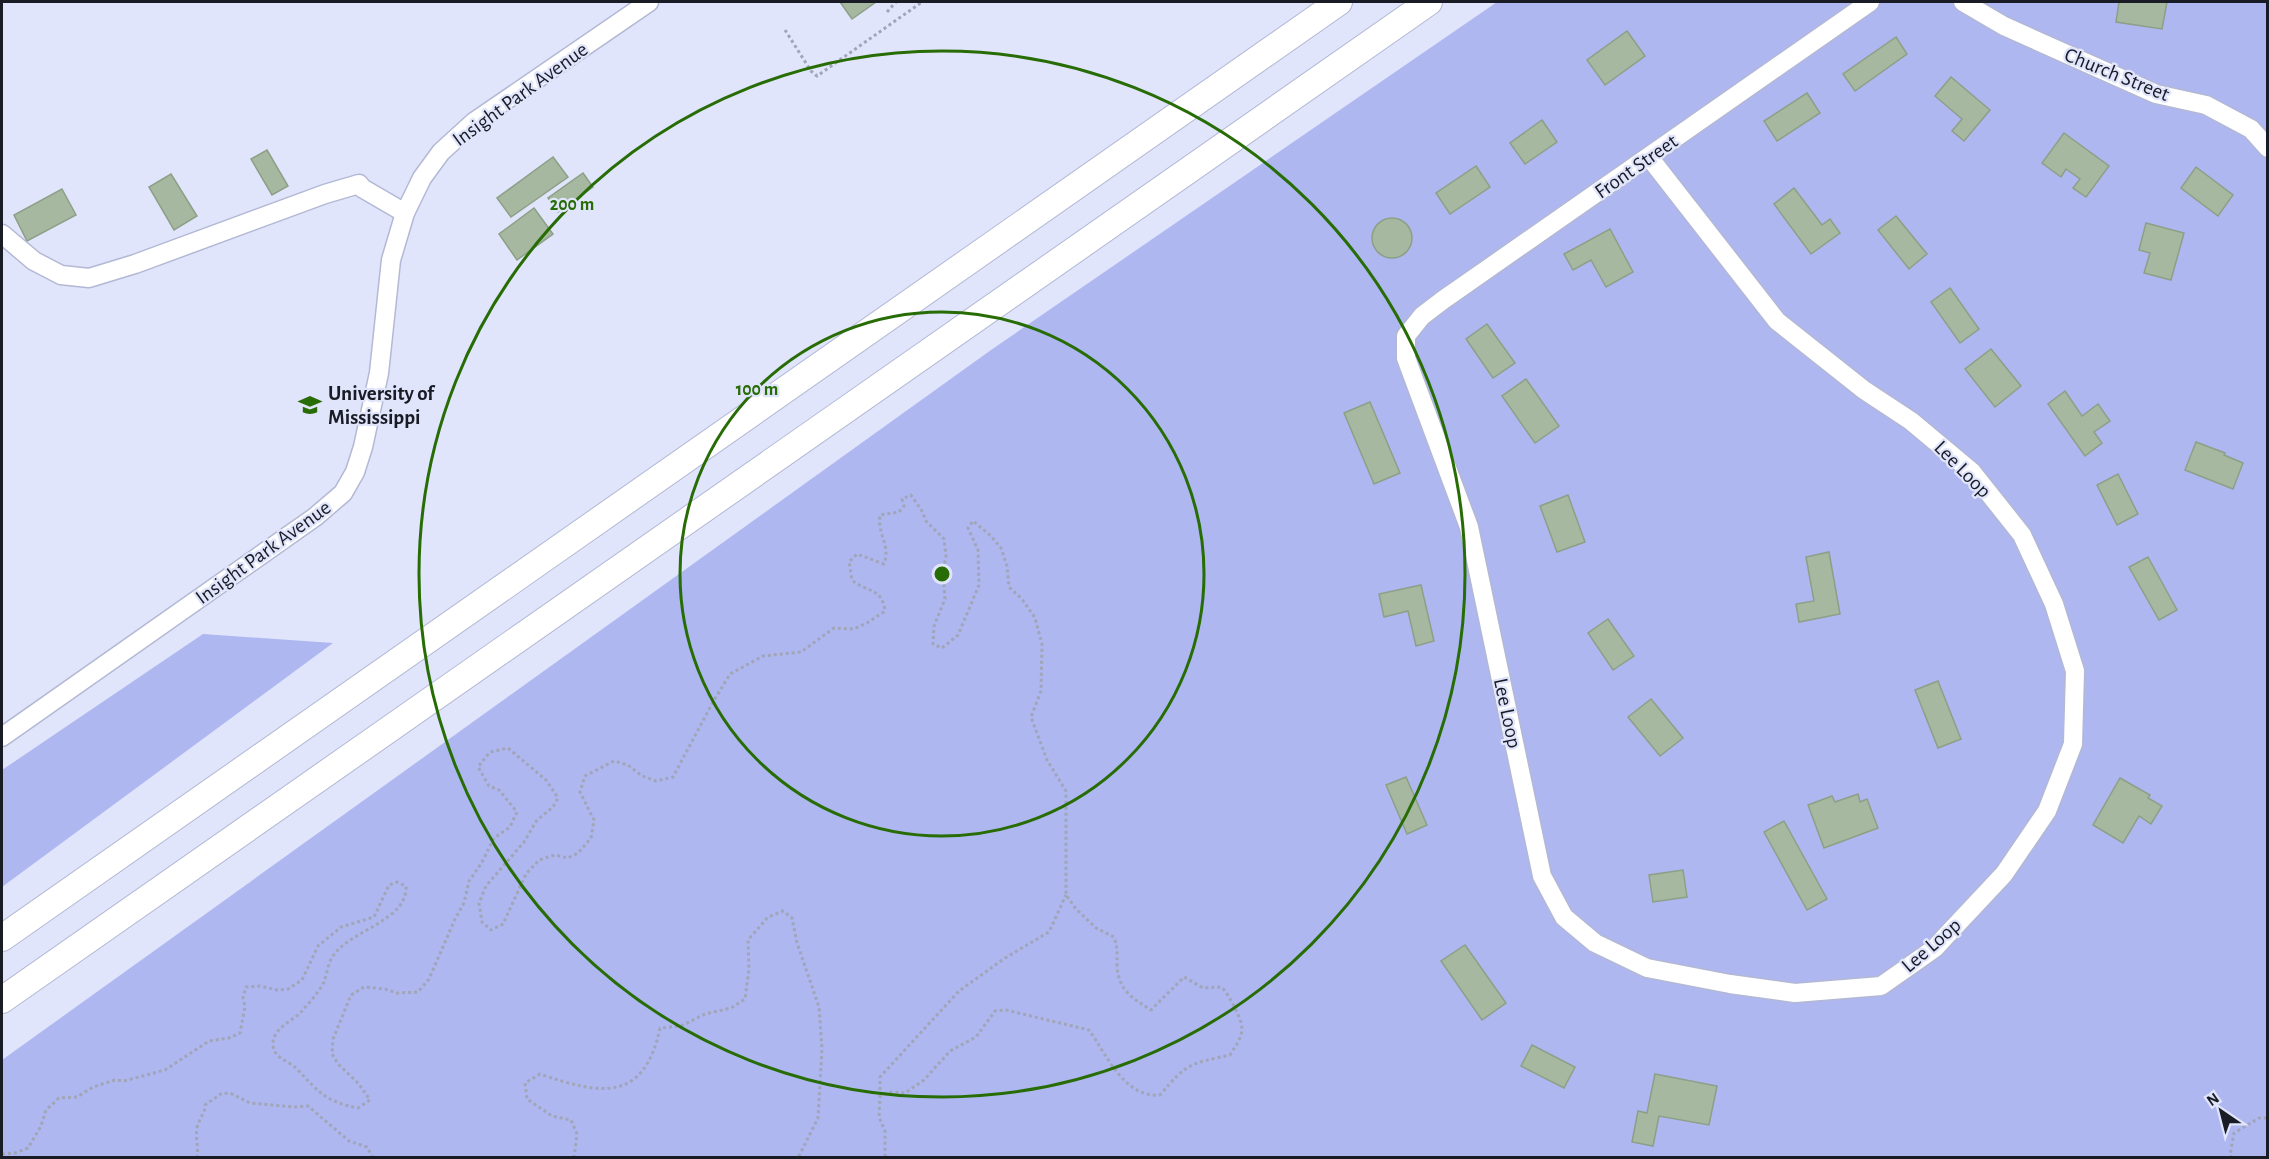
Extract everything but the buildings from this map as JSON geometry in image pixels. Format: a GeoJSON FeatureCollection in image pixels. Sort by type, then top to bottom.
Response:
{"type":"FeatureCollection","features":[{"type":"Feature","properties":{"kind":"highway"},"geometry":{"type":"LineString","coordinates":[[2,938],[1339,2]]}},
{"type":"Feature","properties":{"kind":"highway"},"geometry":{"type":"LineString","coordinates":[[2,1000],[1430,2]]}},
{"type":"Feature","properties":{"kind":"street","name":"Insight Park Avenue"},"geometry":{"type":"LineString","coordinates":[[2,737],[315,518],[343,493],[356,472],[379,373],[391,260],[405,213],[422,178],[441,152],[474,122],[649,2]]}},
{"type":"Feature","properties":{"kind":"street","name":"Front Street"},"geometry":{"type":"LineString","coordinates":[[1406,336],[1422,316],[1443,300],[1870,2]]}},
{"type":"Feature","properties":{"kind":"street","name":"Church Street"},"geometry":{"type":"LineString","coordinates":[[1963,2],[2004,26],[2156,94],[2206,105],[2251,129],[2268,148]]}},
{"type":"Feature","properties":{"kind":"street","name":"Lee Loop"},"geometry":{"type":"LineString","coordinates":[[1406,336],[1406,358],[1469,527],[1542,876],[1564,917],[1595,943],[1647,968],[1730,984],[1794,993],[1881,986],[1935,948],[2004,874],[2047,811],[2073,744],[2075,671],[2054,604],[2022,535],[1972,472],[1911,421],[1864,390],[1778,321],[1649,157]]}},
{"type":"Feature","properties":{"kind":"street"},"geometry":{"type":"LineString","coordinates":[[2,234],[34,261],[61,275],[89,278],[135,264],[325,194],[359,184],[405,213]]}},
{"type":"Feature","properties":{"kind":"path"},"geometry":{"type":"LineString","coordinates":[[887,12],[896,2]]}},
{"type":"Feature","properties":{"kind":"path"},"geometry":{"type":"LineString","coordinates":[[785,30],[811,71],[817,76],[922,2]]}},
{"type":"Feature","properties":{"kind":"path"},"geometry":{"type":"LineString","coordinates":[[2,1154],[15,1153],[27,1148],[41,1126],[46,1110],[59,1098],[77,1097],[93,1087],[115,1080],[124,1081],[165,1070],[209,1041],[229,1038],[240,1033],[246,987],[260,986],[288,990],[302,980],[318,946],[340,927],[374,917],[389,885],[397,882],[406,886],[406,894],[389,918],[365,929],[333,956],[323,984],[301,1012],[275,1035],[273,1046],[279,1057],[296,1067],[314,1088],[337,1104],[358,1108],[370,1100],[359,1084],[338,1064],[332,1054],[333,1039],[351,995],[364,987],[397,993],[418,992],[429,979],[464,903],[469,880],[481,864],[494,838],[510,827],[517,813],[499,790],[489,786],[478,767],[490,752],[508,748],[546,780],[558,798],[553,807],[537,820],[524,842],[486,886],[479,903],[482,922],[491,930],[503,924],[526,874],[539,860],[555,855],[568,858],[578,853],[591,838],[594,820],[580,792],[585,776],[614,761],[628,765],[642,776],[656,781],[673,777],[730,674],[763,656],[801,652],[834,628],[854,629],[885,611],[883,600],[875,592],[860,587],[852,580],[849,562],[857,554],[884,564],[888,552],[879,525],[880,515],[899,512],[904,506],[902,499],[910,495],[922,511],[926,521],[944,539],[945,599],[934,626],[933,644],[942,648],[958,635],[979,585],[978,550],[968,528],[973,521],[1001,548],[1007,566],[1009,586],[1022,599],[1035,618],[1042,644],[1041,691],[1031,717],[1047,760],[1066,791],[1066,895],[1049,932],[1005,958],[959,991],[880,1077],[879,1117],[885,1131],[886,1158]]}},
{"type":"Feature","properties":{"kind":"path"},"geometry":{"type":"LineString","coordinates":[[880,1096],[891,1092],[905,1093],[924,1080],[950,1051],[976,1037],[995,1011],[1006,1010],[1089,1030],[1114,1070],[1132,1087],[1147,1096],[1160,1095],[1179,1072],[1194,1062],[1230,1055],[1240,1039],[1243,1024],[1227,992],[1221,987],[1203,988],[1184,977],[1151,1010],[1134,999],[1121,985],[1117,966],[1119,950],[1114,937],[1096,928],[1076,909],[1066,895]]}},
{"type":"Feature","properties":{"kind":"path"},"geometry":{"type":"LineString","coordinates":[[574,1158],[578,1134],[571,1120],[552,1116],[527,1099],[525,1083],[540,1074],[564,1083],[593,1089],[622,1087],[642,1074],[656,1049],[660,1028],[681,1026],[705,1014],[731,1008],[745,999],[749,969],[748,940],[768,917],[783,911],[792,918],[797,944],[819,1007],[822,1049],[818,1118],[798,1158]]}},
{"type":"Feature","properties":{"kind":"path"},"geometry":{"type":"LineString","coordinates":[[197,1158],[196,1131],[199,1120],[205,1113],[205,1105],[222,1093],[232,1094],[250,1103],[309,1106],[349,1141],[367,1147],[373,1158]]}},
{"type":"Feature","properties":{"kind":"path"},"geometry":{"type":"LineString","coordinates":[[2232,1158],[2230,1155],[2235,1133],[2259,1118],[2268,1119]]}},
{"type":"Feature","properties":{"kind":"shaded area"},"geometry":{"type":"Polygon","coordinates":[[[1497,2],[2267,2],[2267,1157],[2,1158],[2,1060],[991,350],[1497,2]]]}},
{"type":"Feature","properties":{"kind":"shaded area"},"geometry":{"type":"Polygon","coordinates":[[[203,634],[333,643],[2,887],[2,770],[203,634]]]}},
{"type":"Feature","properties":{"kind":"place","name":"University of Mississippi"},"geometry":{"type":"Point","coordinates":[310,405]}}]}
